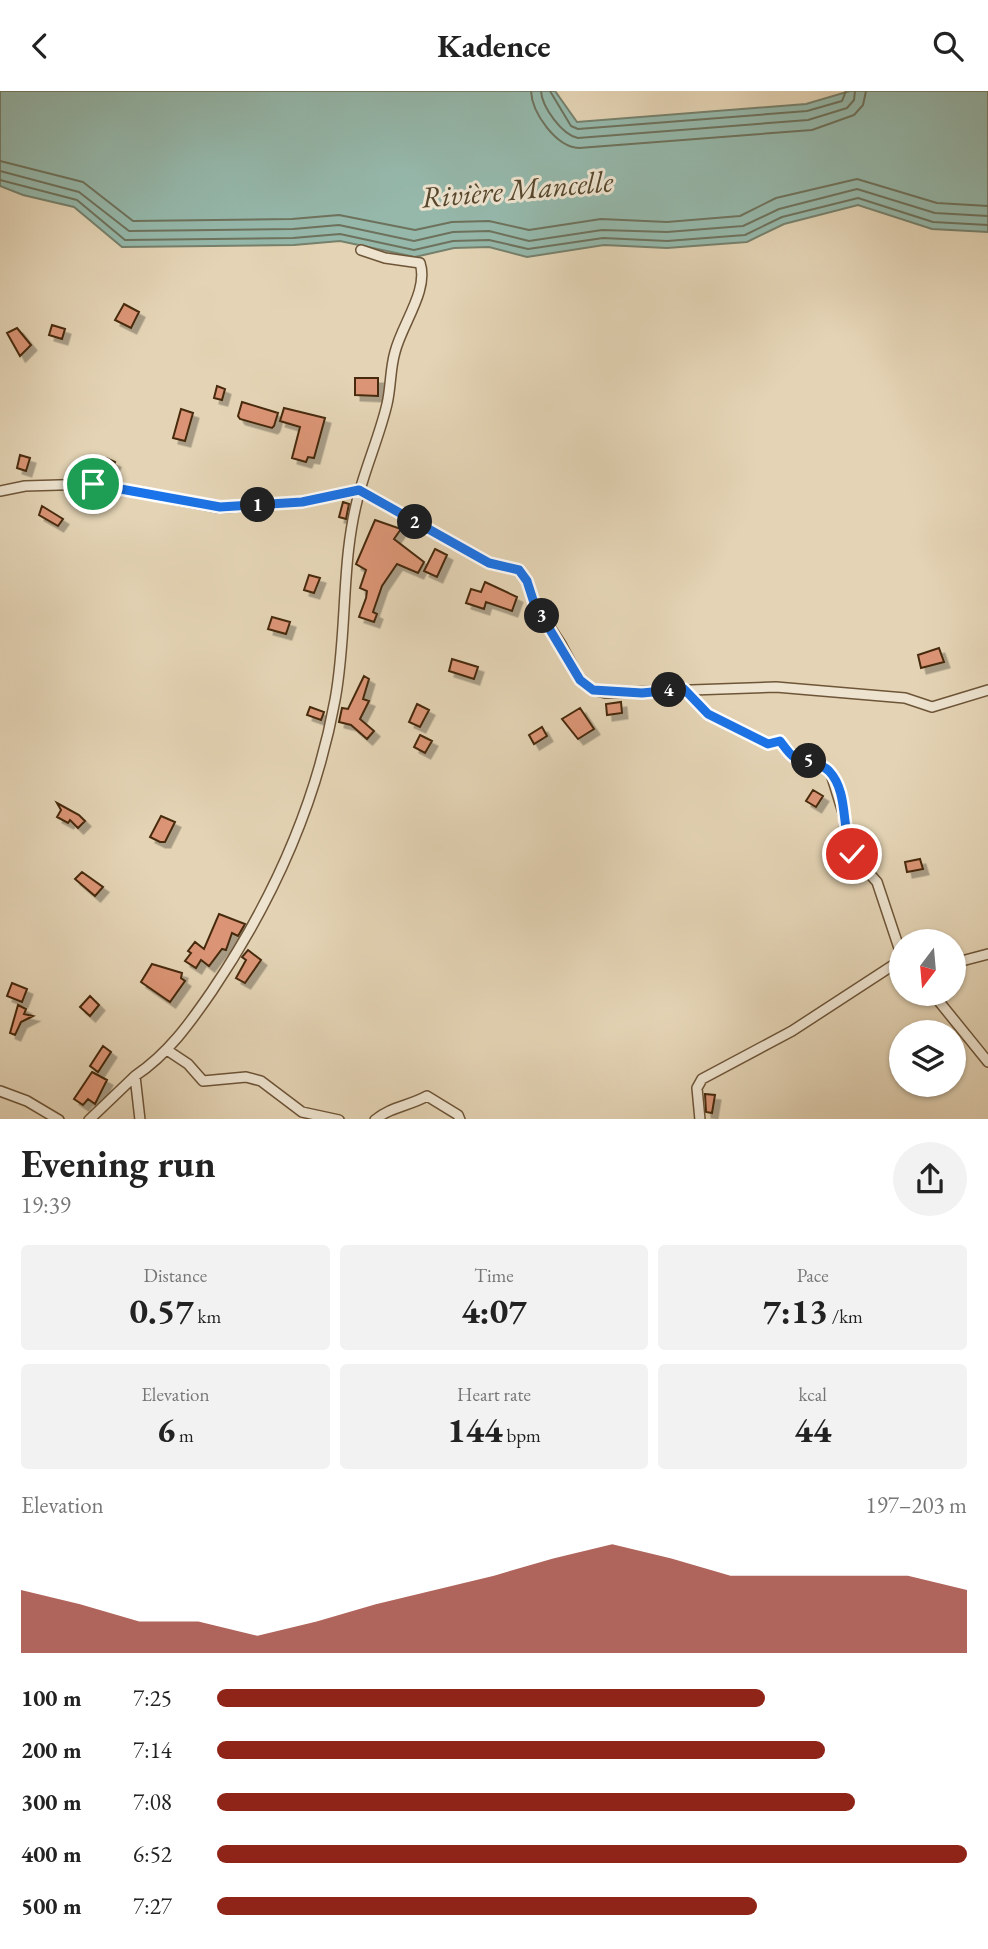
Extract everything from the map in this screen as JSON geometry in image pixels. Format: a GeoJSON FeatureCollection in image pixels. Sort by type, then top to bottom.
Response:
{"type":"FeatureCollection","features":[{"type":"Feature","properties":{"kind":"street"},"geometry":{"type":"LineString","coordinates":[[89,1119],[135,1076],[159,1060],[234,958],[289,856],[306,808],[335,699],[350,541],[359,490],[388,402],[394,354],[404,322],[418,297],[423,274],[420,263],[385,258],[361,250]]}},
{"type":"Feature","properties":{"kind":"street"},"geometry":{"type":"LineString","coordinates":[[0,491],[25,486],[93,484],[220,507],[302,502],[359,490],[489,563],[519,570],[527,581],[534,603],[580,680],[593,690],[642,693],[684,689],[776,687],[905,698],[932,707],[988,690]]}},
{"type":"Feature","properties":{"kind":"street"},"geometry":{"type":"LineString","coordinates":[[684,689],[708,714],[768,744],[780,741],[794,757],[821,765],[831,774],[845,819],[844,837],[852,854],[877,882],[893,929]]}},
{"type":"Feature","properties":{"kind":"street"},"geometry":{"type":"LineString","coordinates":[[966,960],[988,954]]}},
{"type":"Feature","properties":{"kind":"street"},"geometry":{"type":"LineString","coordinates":[[700,1119],[697,1088],[702,1079],[792,1031],[889,968]]}},
{"type":"Feature","properties":{"kind":"street"},"geometry":{"type":"LineString","coordinates":[[943,1006],[988,1062]]}},
{"type":"Feature","properties":{"kind":"street"},"geometry":{"type":"LineString","coordinates":[[167,1050],[188,1064],[203,1081],[246,1077],[261,1081],[302,1112],[339,1119]]}},
{"type":"Feature","properties":{"kind":"street"},"geometry":{"type":"LineString","coordinates":[[135,1076],[140,1119]]}},
{"type":"Feature","properties":{"kind":"street"},"geometry":{"type":"LineString","coordinates":[[0,1091],[27,1101],[59,1119]]}},
{"type":"Feature","properties":{"kind":"street"},"geometry":{"type":"LineString","coordinates":[[375,1119],[387,1110],[407,1107],[427,1096],[458,1115],[460,1119]]}},
{"type":"Feature","properties":{"kind":"water","name":"Rivière Mancelle"},"geometry":{"type":"Polygon","coordinates":[[[0,91],[555,91],[577,122],[806,104],[850,91],[988,91],[988,232],[932,229],[858,205],[784,224],[747,242],[667,248],[604,245],[527,257],[489,247],[454,248],[415,257],[340,241],[294,245],[122,247],[74,207],[23,195],[0,186],[0,91]]]}},
{"type":"Feature","properties":{"kind":"building"},"geometry":{"type":"Polygon","coordinates":[[[124,304],[139,312],[131,328],[115,320],[124,304]]]}},
{"type":"Feature","properties":{"kind":"building"},"geometry":{"type":"Polygon","coordinates":[[[52,325],[65,329],[62,339],[49,335],[52,325]]]}},
{"type":"Feature","properties":{"kind":"building"},"geometry":{"type":"Polygon","coordinates":[[[17,328],[31,345],[20,356],[7,333],[17,328]]]}},
{"type":"Feature","properties":{"kind":"building"},"geometry":{"type":"Polygon","coordinates":[[[355,378],[378,378],[378,396],[355,395],[355,378]]]}},
{"type":"Feature","properties":{"kind":"building"},"geometry":{"type":"Polygon","coordinates":[[[217,386],[225,389],[222,400],[214,398],[217,386]]]}},
{"type":"Feature","properties":{"kind":"building"},"geometry":{"type":"Polygon","coordinates":[[[242,402],[278,413],[274,426],[272,428],[240,419],[238,416],[242,402]]]}},
{"type":"Feature","properties":{"kind":"building"},"geometry":{"type":"Polygon","coordinates":[[[284,408],[325,418],[314,458],[308,457],[306,462],[292,458],[300,427],[280,421],[284,408]]]}},
{"type":"Feature","properties":{"kind":"building"},"geometry":{"type":"Polygon","coordinates":[[[181,409],[193,413],[185,441],[173,438],[181,409]]]}},
{"type":"Feature","properties":{"kind":"building"},"geometry":{"type":"Polygon","coordinates":[[[20,455],[30,458],[26,471],[17,468],[20,455]]]}},
{"type":"Feature","properties":{"kind":"building"},"geometry":{"type":"Polygon","coordinates":[[[106,458],[115,462],[111,471],[102,468],[106,458]]]}},
{"type":"Feature","properties":{"kind":"building"},"geometry":{"type":"Polygon","coordinates":[[[343,502],[349,504],[346,519],[339,517],[343,502]]]}},
{"type":"Feature","properties":{"kind":"building"},"geometry":{"type":"Polygon","coordinates":[[[42,506],[63,519],[58,526],[39,515],[42,506]]]}},
{"type":"Feature","properties":{"kind":"building"},"geometry":{"type":"Polygon","coordinates":[[[375,520],[401,529],[394,539],[424,562],[418,573],[397,564],[382,586],[373,612],[377,614],[374,622],[359,617],[366,598],[367,591],[360,588],[366,570],[356,564],[375,520]]]}},
{"type":"Feature","properties":{"kind":"building"},"geometry":{"type":"Polygon","coordinates":[[[435,549],[447,555],[437,577],[424,571],[435,549]]]}},
{"type":"Feature","properties":{"kind":"building"},"geometry":{"type":"Polygon","coordinates":[[[309,575],[320,578],[314,593],[304,590],[309,575]]]}},
{"type":"Feature","properties":{"kind":"building"},"geometry":{"type":"Polygon","coordinates":[[[485,582],[517,597],[512,611],[486,602],[484,609],[466,603],[471,589],[481,592],[485,582]]]}},
{"type":"Feature","properties":{"kind":"building"},"geometry":{"type":"Polygon","coordinates":[[[272,617],[290,622],[286,634],[268,629],[272,617]]]}},
{"type":"Feature","properties":{"kind":"building"},"geometry":{"type":"Polygon","coordinates":[[[939,648],[944,662],[921,668],[918,655],[939,648]]]}},
{"type":"Feature","properties":{"kind":"building"},"geometry":{"type":"Polygon","coordinates":[[[452,659],[478,667],[474,679],[449,671],[452,659]]]}},
{"type":"Feature","properties":{"kind":"building"},"geometry":{"type":"Polygon","coordinates":[[[364,676],[369,679],[363,699],[369,701],[360,719],[374,731],[367,739],[351,725],[339,722],[342,708],[348,709],[364,676]]]}},
{"type":"Feature","properties":{"kind":"building"},"geometry":{"type":"Polygon","coordinates":[[[621,702],[622,713],[607,715],[606,704],[621,702]]]}},
{"type":"Feature","properties":{"kind":"building"},"geometry":{"type":"Polygon","coordinates":[[[417,704],[429,710],[420,727],[409,722],[417,704]]]}},
{"type":"Feature","properties":{"kind":"building"},"geometry":{"type":"Polygon","coordinates":[[[310,707],[324,712],[321,720],[307,715],[310,707]]]}},
{"type":"Feature","properties":{"kind":"building"},"geometry":{"type":"Polygon","coordinates":[[[580,708],[594,729],[578,739],[562,719],[580,708]]]}},
{"type":"Feature","properties":{"kind":"building"},"geometry":{"type":"Polygon","coordinates":[[[542,727],[547,736],[534,744],[529,735],[542,727]]]}},
{"type":"Feature","properties":{"kind":"building"},"geometry":{"type":"Polygon","coordinates":[[[420,735],[432,741],[425,753],[414,747],[420,735]]]}},
{"type":"Feature","properties":{"kind":"building"},"geometry":{"type":"Polygon","coordinates":[[[813,790],[823,796],[816,807],[806,801],[813,790]]]}},
{"type":"Feature","properties":{"kind":"building"},"geometry":{"type":"Polygon","coordinates":[[[57,803],[85,821],[78,828],[70,820],[68,823],[57,817],[61,810],[57,803]]]}},
{"type":"Feature","properties":{"kind":"building"},"geometry":{"type":"Polygon","coordinates":[[[161,816],[175,822],[165,842],[150,837],[161,816]]]}},
{"type":"Feature","properties":{"kind":"building"},"geometry":{"type":"Polygon","coordinates":[[[920,859],[923,869],[907,872],[905,862],[920,859]]]}},
{"type":"Feature","properties":{"kind":"building"},"geometry":{"type":"Polygon","coordinates":[[[82,872],[103,887],[95,896],[75,879],[82,872]]]}},
{"type":"Feature","properties":{"kind":"building"},"geometry":{"type":"Polygon","coordinates":[[[219,914],[245,924],[238,936],[232,933],[226,950],[222,949],[209,966],[201,960],[196,968],[185,961],[191,953],[188,951],[195,942],[204,949],[219,914]]]}},
{"type":"Feature","properties":{"kind":"building"},"geometry":{"type":"Polygon","coordinates":[[[248,950],[261,960],[245,983],[236,978],[246,960],[242,957],[248,950]]]}},
{"type":"Feature","properties":{"kind":"building"},"geometry":{"type":"Polygon","coordinates":[[[152,964],[182,973],[181,978],[185,981],[170,1002],[141,982],[152,964]]]}},
{"type":"Feature","properties":{"kind":"building"},"geometry":{"type":"Polygon","coordinates":[[[12,983],[27,989],[22,1002],[7,996],[12,983]]]}},
{"type":"Feature","properties":{"kind":"building"},"geometry":{"type":"Polygon","coordinates":[[[90,996],[99,1005],[90,1016],[80,1007],[90,996]]]}},
{"type":"Feature","properties":{"kind":"building"},"geometry":{"type":"Polygon","coordinates":[[[18,1005],[26,1009],[24,1014],[33,1016],[21,1022],[15,1035],[10,1033],[18,1005]]]}},
{"type":"Feature","properties":{"kind":"building"},"geometry":{"type":"Polygon","coordinates":[[[103,1046],[111,1052],[98,1072],[90,1066],[103,1046]]]}},
{"type":"Feature","properties":{"kind":"building"},"geometry":{"type":"Polygon","coordinates":[[[92,1072],[107,1080],[95,1104],[88,1099],[83,1105],[74,1099],[92,1072]]]}},
{"type":"Feature","properties":{"kind":"building"},"geometry":{"type":"Polygon","coordinates":[[[705,1094],[715,1095],[712,1113],[706,1112],[705,1094]]]}},
{"type":"Feature","properties":{"kind":"route"},"geometry":{"type":"LineString","coordinates":[[93,484],[220,507],[302,502],[359,490],[489,563],[519,570],[527,581],[534,603],[561,644],[580,680],[593,690],[605,693],[642,693],[684,689],[708,714],[768,744],[780,741],[794,757],[821,765],[831,774],[838,789],[845,819],[844,837],[852,854]]}}]}
